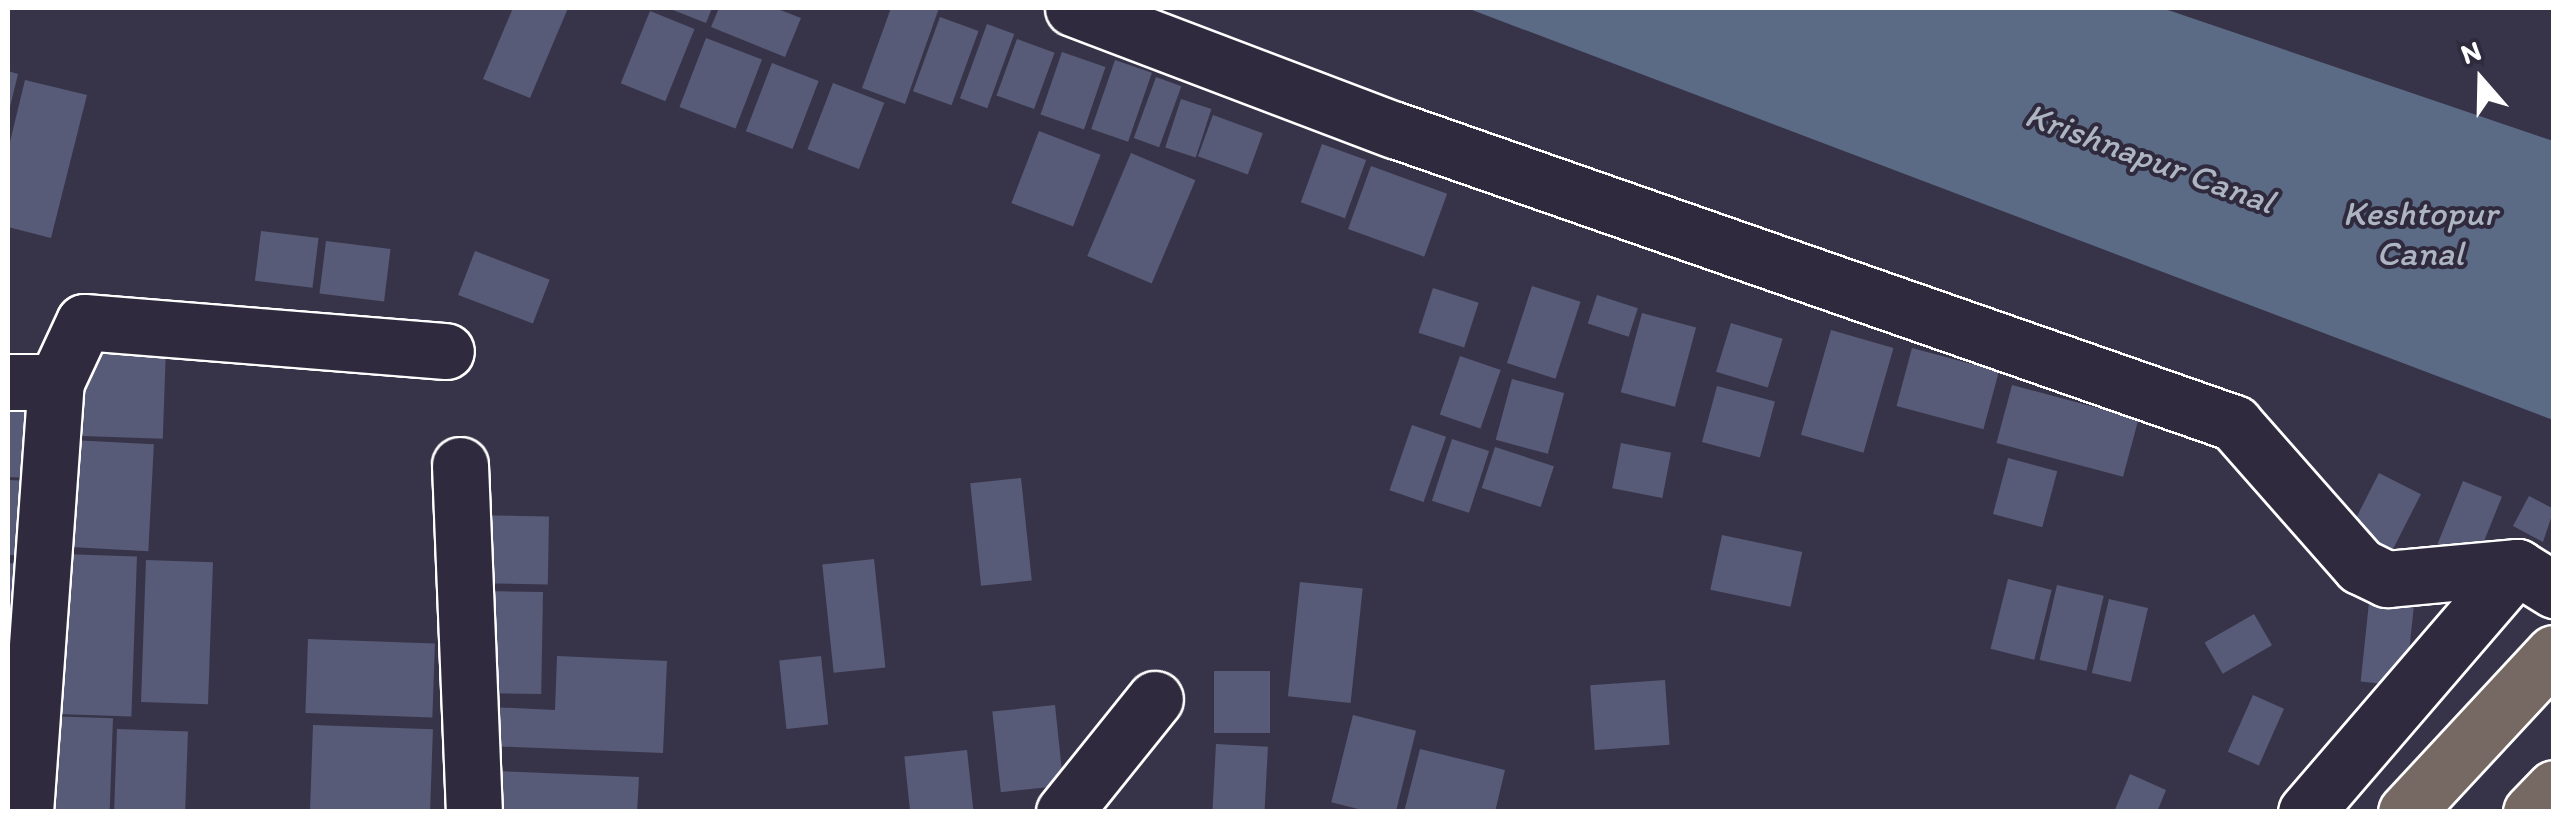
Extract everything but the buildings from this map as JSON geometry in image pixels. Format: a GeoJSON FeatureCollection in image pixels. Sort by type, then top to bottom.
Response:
{"type":"FeatureCollection","features":[{"type":"Feature","properties":{"kind":"main road"},"geometry":{"type":"LineString","coordinates":[[2406,812],[2554,653]]}},
{"type":"Feature","properties":{"kind":"main road"},"geometry":{"type":"LineString","coordinates":[[2531,812],[2554,788]]}},
{"type":"Feature","properties":{"kind":"street"},"geometry":{"type":"LineString","coordinates":[[1073,8],[1396,130],[2234,423],[2360,566],[2387,580],[2535,578]]}},
{"type":"Feature","properties":{"kind":"street"},"geometry":{"type":"LineString","coordinates":[[26,812],[32,382],[84,322],[446,352]]}},
{"type":"Feature","properties":{"kind":"street"},"geometry":{"type":"LineString","coordinates":[[460,465],[474,812]]}},
{"type":"Feature","properties":{"kind":"street"},"geometry":{"type":"LineString","coordinates":[[2306,812],[2535,578]]}},
{"type":"Feature","properties":{"kind":"street"},"geometry":{"type":"LineString","coordinates":[[1064,812],[1155,699]]}},
{"type":"Feature","properties":{"kind":"water","name":"Keshtopur Canal"},"geometry":{"type":"Polygon","coordinates":[[[1467,8],[2162,8],[2553,141],[2553,420],[1467,8]]]}},
{"type":"Feature","properties":{"kind":"water label","name":"Krishnapur Canal"},"geometry":{"type":"Point","coordinates":[2150,158]}}]}
